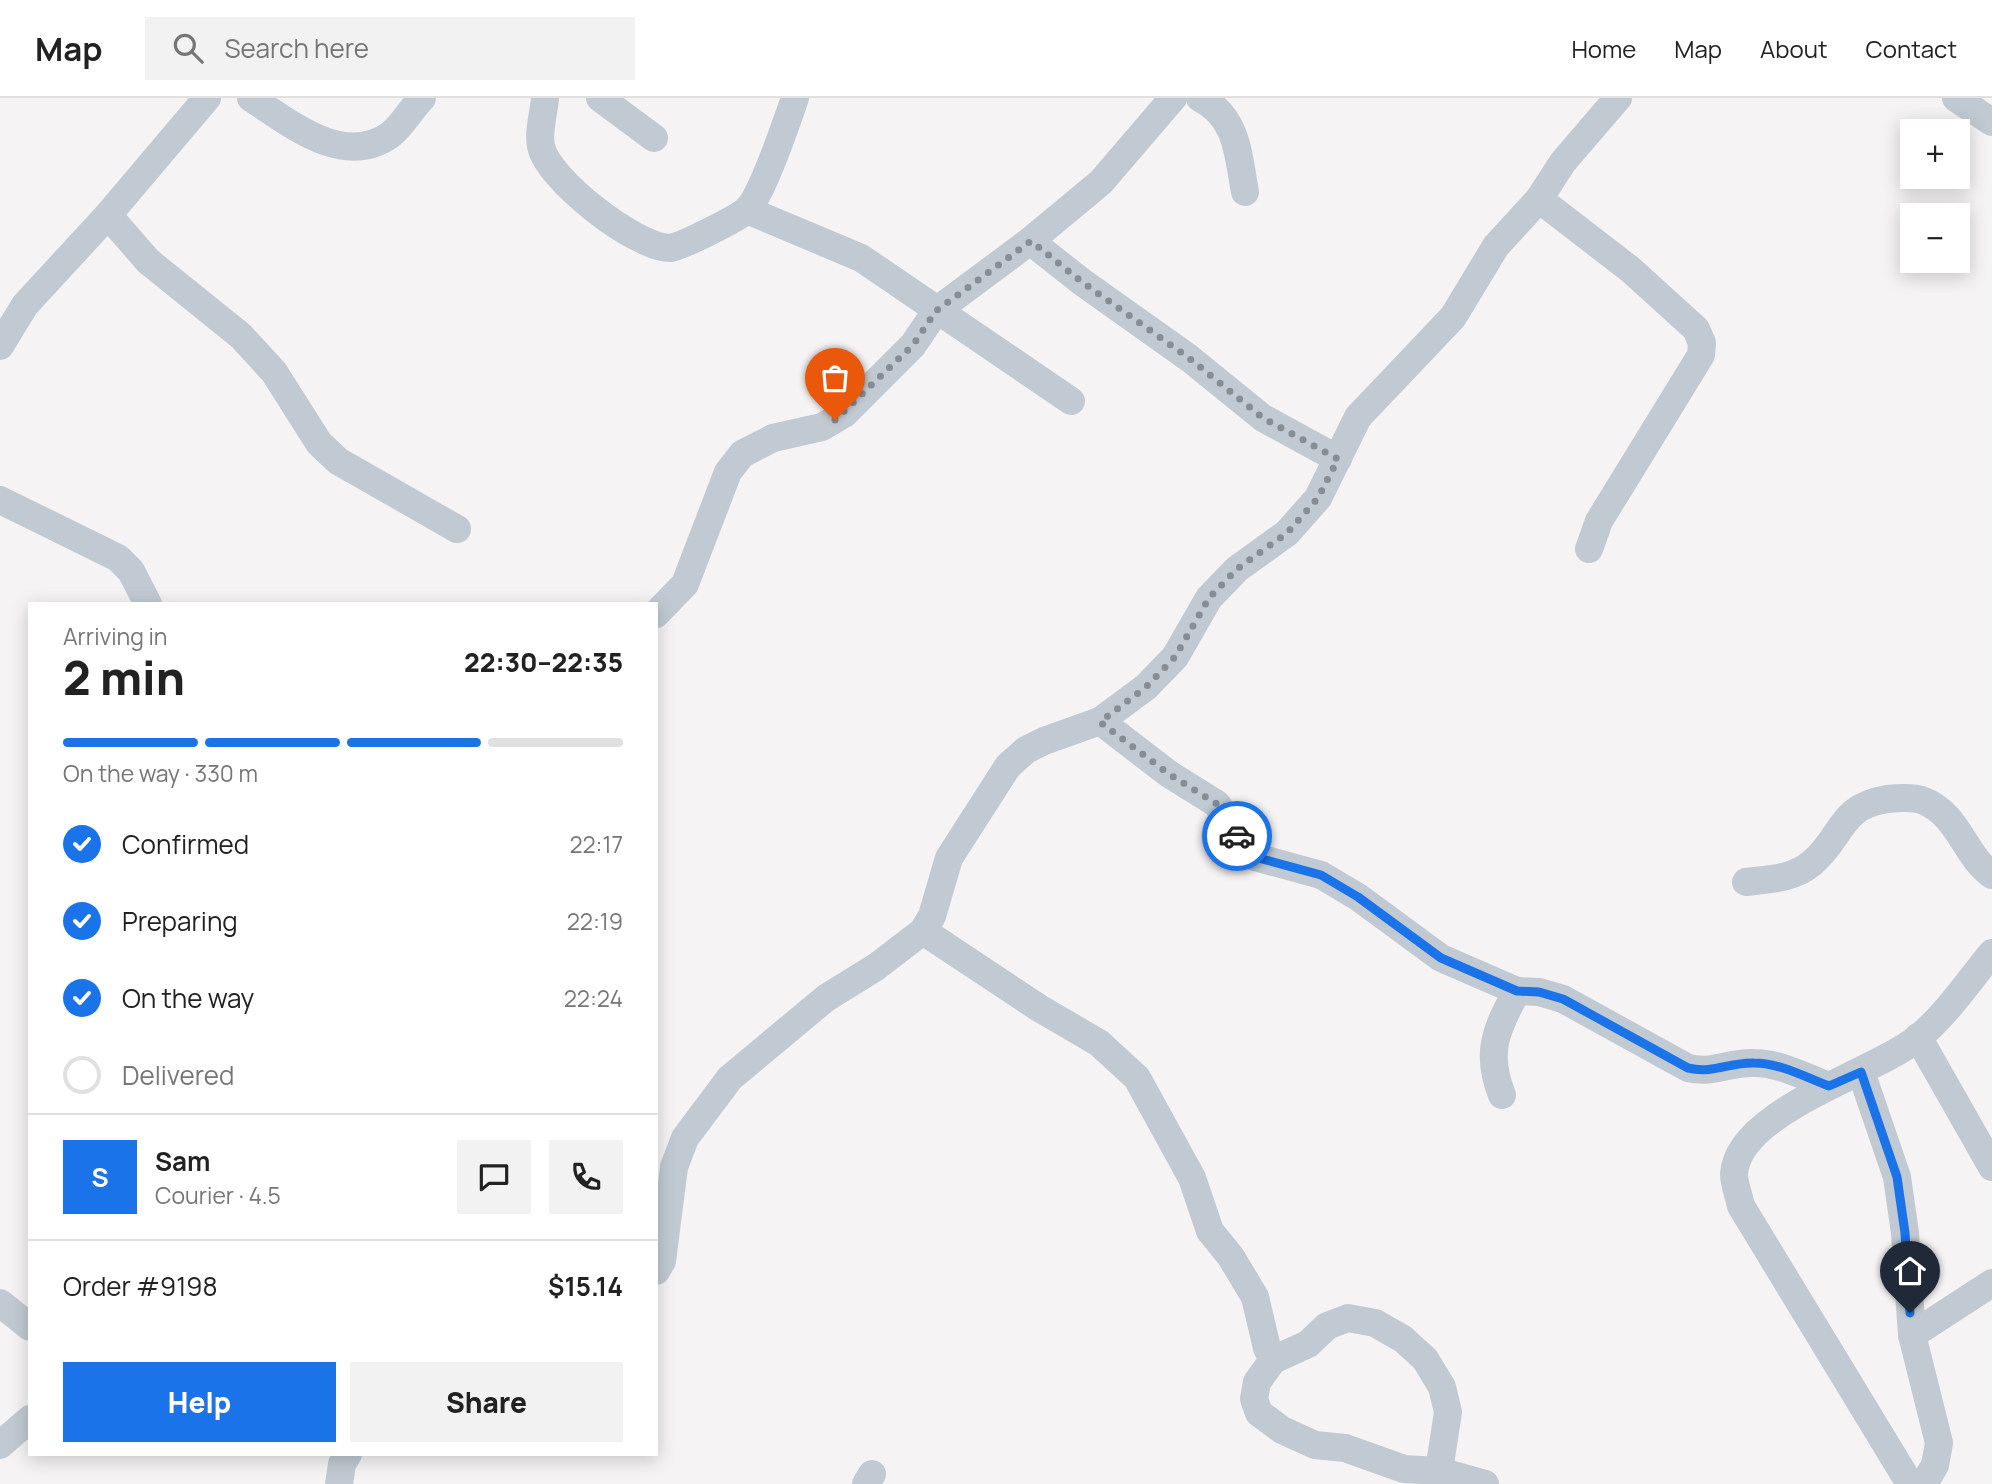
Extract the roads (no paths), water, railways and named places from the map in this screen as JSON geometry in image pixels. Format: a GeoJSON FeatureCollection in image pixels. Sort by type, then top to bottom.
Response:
{"type":"FeatureCollection","features":[{"type":"Feature","properties":{"kind":"street"},"geometry":{"type":"LineString","coordinates":[[0,346],[12,305],[108,215],[207,98]]}},
{"type":"Feature","properties":{"kind":"street"},"geometry":{"type":"LineString","coordinates":[[251,98],[316,138],[338,146],[368,146],[391,134],[422,98]]}},
{"type":"Feature","properties":{"kind":"street"},"geometry":{"type":"LineString","coordinates":[[545,98],[540,144],[544,155],[568,184],[599,215],[650,244],[672,248],[747,210],[766,173],[795,98]]}},
{"type":"Feature","properties":{"kind":"street"},"geometry":{"type":"LineString","coordinates":[[600,98],[654,138]]}},
{"type":"Feature","properties":{"kind":"street"},"geometry":{"type":"LineString","coordinates":[[658,612],[685,584],[733,463],[759,444],[822,427],[844,414],[913,345],[936,311],[1031,241],[1101,182],[1173,98]]}},
{"type":"Feature","properties":{"kind":"street"},"geometry":{"type":"LineString","coordinates":[[1200,98],[1214,105],[1227,118],[1233,133],[1245,192]]}},
{"type":"Feature","properties":{"kind":"street"},"geometry":{"type":"LineString","coordinates":[[658,1268],[662,1261],[674,1167],[685,1138],[730,1078],[827,998],[876,967],[923,931],[932,916],[949,858],[1008,766],[1026,750],[1044,741],[1100,722],[1146,687],[1175,657],[1209,598],[1237,569],[1287,533],[1318,498],[1358,417],[1453,317],[1496,246],[1539,199],[1563,162],[1618,98]]}},
{"type":"Feature","properties":{"kind":"street"},"geometry":{"type":"LineString","coordinates":[[1956,98],[1992,122]]}},
{"type":"Feature","properties":{"kind":"street"},"geometry":{"type":"LineString","coordinates":[[1539,199],[1631,270],[1696,329],[1702,343],[1701,355],[1598,521],[1589,548]]}},
{"type":"Feature","properties":{"kind":"street"},"geometry":{"type":"LineString","coordinates":[[747,210],[861,258],[1070,401]]}},
{"type":"Feature","properties":{"kind":"street"},"geometry":{"type":"LineString","coordinates":[[108,215],[148,261],[241,336],[274,372],[319,443],[338,461],[457,529]]}},
{"type":"Feature","properties":{"kind":"street"},"geometry":{"type":"LineString","coordinates":[[1031,241],[1082,282],[1189,358],[1263,418],[1338,459]]}},
{"type":"Feature","properties":{"kind":"street"},"geometry":{"type":"LineString","coordinates":[[0,500],[118,558],[131,571],[147,602]]}},
{"type":"Feature","properties":{"kind":"street"},"geometry":{"type":"LineString","coordinates":[[1100,722],[1169,774],[1217,804],[1243,847],[1255,857],[1321,875],[1358,897],[1441,958],[1517,991],[1539,992],[1563,999],[1688,1068],[1707,1073],[1751,1062],[1770,1064],[1829,1086]]}},
{"type":"Feature","properties":{"kind":"street"},"geometry":{"type":"LineString","coordinates":[[1746,883],[1788,877],[1812,863],[1850,814],[1867,803],[1894,798],[1923,800],[1950,818],[1981,867],[1992,875]]}},
{"type":"Feature","properties":{"kind":"street"},"geometry":{"type":"LineString","coordinates":[[923,931],[1039,1008],[1099,1044],[1137,1078],[1192,1178],[1210,1231],[1231,1258],[1255,1297],[1273,1360]]}},
{"type":"Feature","properties":{"kind":"street"},"geometry":{"type":"LineString","coordinates":[[1910,1484],[1741,1206],[1734,1174],[1743,1150],[1765,1123],[1829,1086],[1861,1072],[1918,1037],[1962,994],[1992,953]]}},
{"type":"Feature","properties":{"kind":"street"},"geometry":{"type":"LineString","coordinates":[[1502,1095],[1492,1063],[1499,1024],[1517,991]]}},
{"type":"Feature","properties":{"kind":"street"},"geometry":{"type":"LineString","coordinates":[[1918,1037],[1992,1167]]}},
{"type":"Feature","properties":{"kind":"street"},"geometry":{"type":"LineString","coordinates":[[1861,1072],[1897,1177],[1905,1233],[1912,1335],[1939,1443],[1935,1465],[1924,1484]]}},
{"type":"Feature","properties":{"kind":"street"},"geometry":{"type":"LineString","coordinates":[[1912,1335],[1992,1283]]}},
{"type":"Feature","properties":{"kind":"street"},"geometry":{"type":"LineString","coordinates":[[0,1303],[28,1325]]}},
{"type":"Feature","properties":{"kind":"street"},"geometry":{"type":"LineString","coordinates":[[1439,1471],[1448,1412],[1442,1387],[1425,1359],[1403,1339],[1376,1323],[1348,1318],[1327,1326],[1292,1353],[1273,1360],[1257,1382],[1254,1399],[1259,1413],[1282,1430],[1315,1446],[1345,1448],[1405,1469],[1439,1471],[1485,1484]]}},
{"type":"Feature","properties":{"kind":"street"},"geometry":{"type":"LineString","coordinates":[[0,1445],[28,1421]]}},
{"type":"Feature","properties":{"kind":"street"},"geometry":{"type":"LineString","coordinates":[[339,1484],[342,1464],[347,1456]]}}]}
